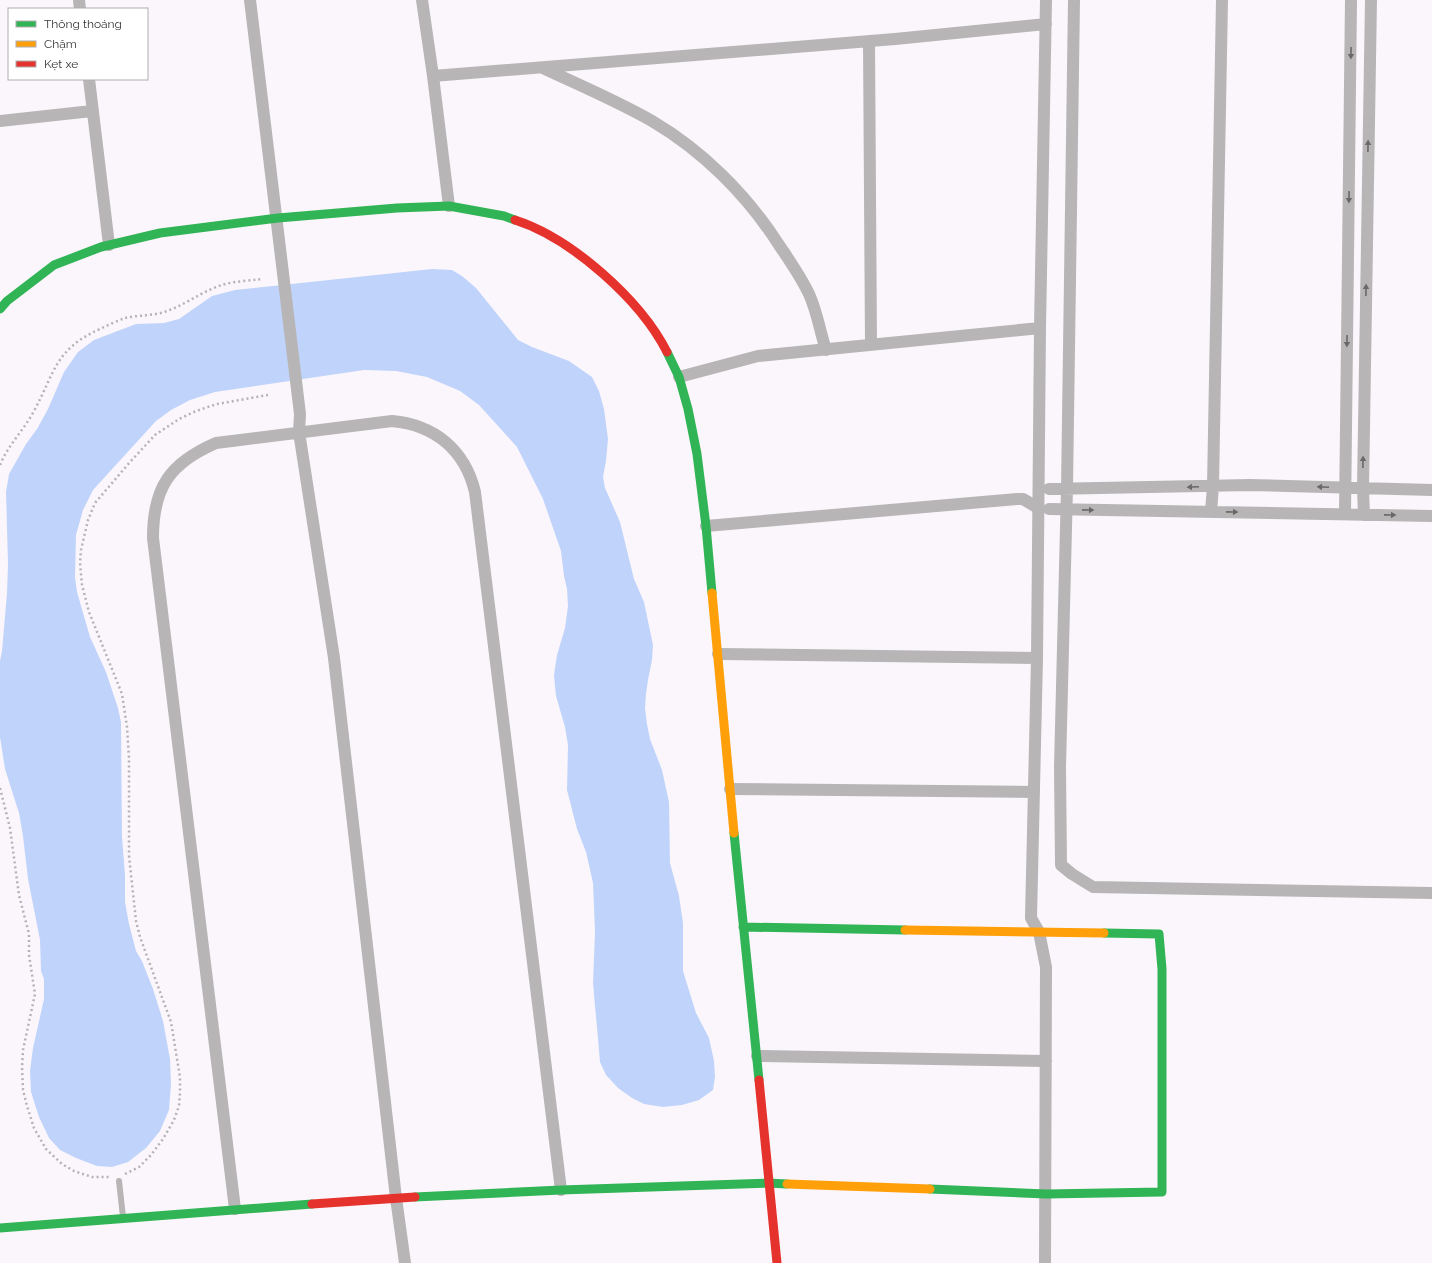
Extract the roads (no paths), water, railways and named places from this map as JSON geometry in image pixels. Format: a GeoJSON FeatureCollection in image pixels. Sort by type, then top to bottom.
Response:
{"type":"FeatureCollection","features":[{"type":"Feature","properties":{"kind":"street"},"geometry":{"type":"LineString","coordinates":[[250,0],[278,218],[300,414],[299,432],[334,658],[396,1198],[405,1263]]}},
{"type":"Feature","properties":{"kind":"street"},"geometry":{"type":"LineString","coordinates":[[422,0],[449,206]]}},
{"type":"Feature","properties":{"kind":"street"},"geometry":{"type":"LineString","coordinates":[[1045,1263],[1046,967],[1040,932],[1031,918],[1037,658],[1044,509],[1040,328],[1046,0]]}},
{"type":"Feature","properties":{"kind":"street"},"geometry":{"type":"LineString","coordinates":[[1074,0],[1067,488],[1060,767],[1061,865],[1093,887],[1432,893]]}},
{"type":"Feature","properties":{"kind":"street"},"geometry":{"type":"LineString","coordinates":[[1211,512],[1213,486],[1222,0]]}},
{"type":"Feature","properties":{"kind":"street"},"geometry":{"type":"LineString","coordinates":[[1345,514],[1352,0]]}},
{"type":"Feature","properties":{"kind":"street"},"geometry":{"type":"LineString","coordinates":[[1364,515],[1363,488],[1371,0]]}},
{"type":"Feature","properties":{"kind":"street"},"geometry":{"type":"LineString","coordinates":[[433,76],[869,41],[1046,24]]}},
{"type":"Feature","properties":{"kind":"street"},"geometry":{"type":"LineString","coordinates":[[1351,28],[1370,28]]}},
{"type":"Feature","properties":{"kind":"street"},"geometry":{"type":"LineString","coordinates":[[869,41],[871,345]]}},
{"type":"Feature","properties":{"kind":"street"},"geometry":{"type":"LineString","coordinates":[[542,67],[652,121],[672,134],[696,153],[733,186],[764,223],[810,295],[826,350]]}},
{"type":"Feature","properties":{"kind":"street"},"geometry":{"type":"LineString","coordinates":[[88,80],[110,245]]}},
{"type":"Feature","properties":{"kind":"street"},"geometry":{"type":"LineString","coordinates":[[0,121],[92,111]]}},
{"type":"Feature","properties":{"kind":"street"},"geometry":{"type":"LineString","coordinates":[[1349,175],[1368,174]]}},
{"type":"Feature","properties":{"kind":"street"},"geometry":{"type":"LineString","coordinates":[[0,309],[7,301],[54,265],[101,247],[160,233],[278,218],[396,208],[449,206],[504,216],[529,224],[550,235],[568,246],[609,279],[646,320],[664,345],[679,377],[696,447],[706,526],[743,927],[777,1263]]}},
{"type":"Feature","properties":{"kind":"street"},"geometry":{"type":"LineString","coordinates":[[1347,317],[1366,317]]}},
{"type":"Feature","properties":{"kind":"street"},"geometry":{"type":"LineString","coordinates":[[679,377],[758,356],[1040,328]]}},
{"type":"Feature","properties":{"kind":"street"},"geometry":{"type":"LineString","coordinates":[[235,1209],[154,546],[154,520],[157,499],[164,483],[181,464],[198,451],[216,443],[392,421],[406,422],[418,426],[444,440],[461,457],[472,479],[475,492],[561,1190]]}},
{"type":"Feature","properties":{"kind":"street"},"geometry":{"type":"LineString","coordinates":[[706,526],[1023,499],[1043,489],[1250,485],[1432,490]]}},
{"type":"Feature","properties":{"kind":"street"},"geometry":{"type":"LineString","coordinates":[[1023,499],[1044,509],[1432,516]]}},
{"type":"Feature","properties":{"kind":"street"},"geometry":{"type":"LineString","coordinates":[[718,654],[1037,658]]}},
{"type":"Feature","properties":{"kind":"street"},"geometry":{"type":"LineString","coordinates":[[730,789],[1034,792]]}},
{"type":"Feature","properties":{"kind":"street"},"geometry":{"type":"LineString","coordinates":[[0,1228],[396,1198],[561,1190],[768,1183],[1046,1194],[1162,1192],[1162,969],[1159,934],[743,927]]}},
{"type":"Feature","properties":{"kind":"street"},"geometry":{"type":"LineString","coordinates":[[757,1056],[1046,1061]]}},
{"type":"Feature","properties":{"kind":"lane"},"geometry":{"type":"LineString","coordinates":[[119,1178],[123,1218]]}},
{"type":"Feature","properties":{"kind":"water"},"geometry":{"type":"Polygon","coordinates":[[[432,269],[452,270],[462,276],[476,288],[518,340],[569,361],[592,377],[599,391],[604,409],[608,439],[603,477],[605,488],[620,522],[634,579],[644,602],[653,645],[646,694],[645,708],[647,724],[650,739],[662,770],[669,802],[670,863],[679,896],[683,923],[683,971],[696,1013],[709,1038],[714,1061],[715,1077],[713,1090],[699,1100],[682,1105],[663,1107],[644,1104],[618,1088],[606,1075],[600,1062],[593,983],[595,932],[593,883],[586,852],[577,829],[567,790],[568,745],[565,727],[556,696],[554,675],[557,655],[565,628],[568,606],[567,589],[561,551],[543,499],[517,447],[479,405],[460,391],[427,377],[396,371],[364,370],[215,392],[190,400],[171,410],[156,421],[93,490],[83,510],[76,535],[75,577],[77,592],[90,637],[106,672],[121,722],[122,837],[125,875],[125,902],[136,951],[142,961],[153,989],[163,1021],[170,1059],[171,1084],[169,1110],[160,1131],[146,1148],[128,1162],[112,1167],[97,1166],[76,1158],[60,1150],[49,1138],[39,1117],[31,1092],[30,1071],[33,1048],[44,999],[44,979],[41,971],[40,940],[28,879],[19,813],[5,769],[0,737],[0,661],[7,593],[8,564],[6,492],[9,474],[48,409],[64,372],[78,352],[94,340],[136,324],[164,323],[179,319],[212,296],[235,290],[432,269]]]}}]}
